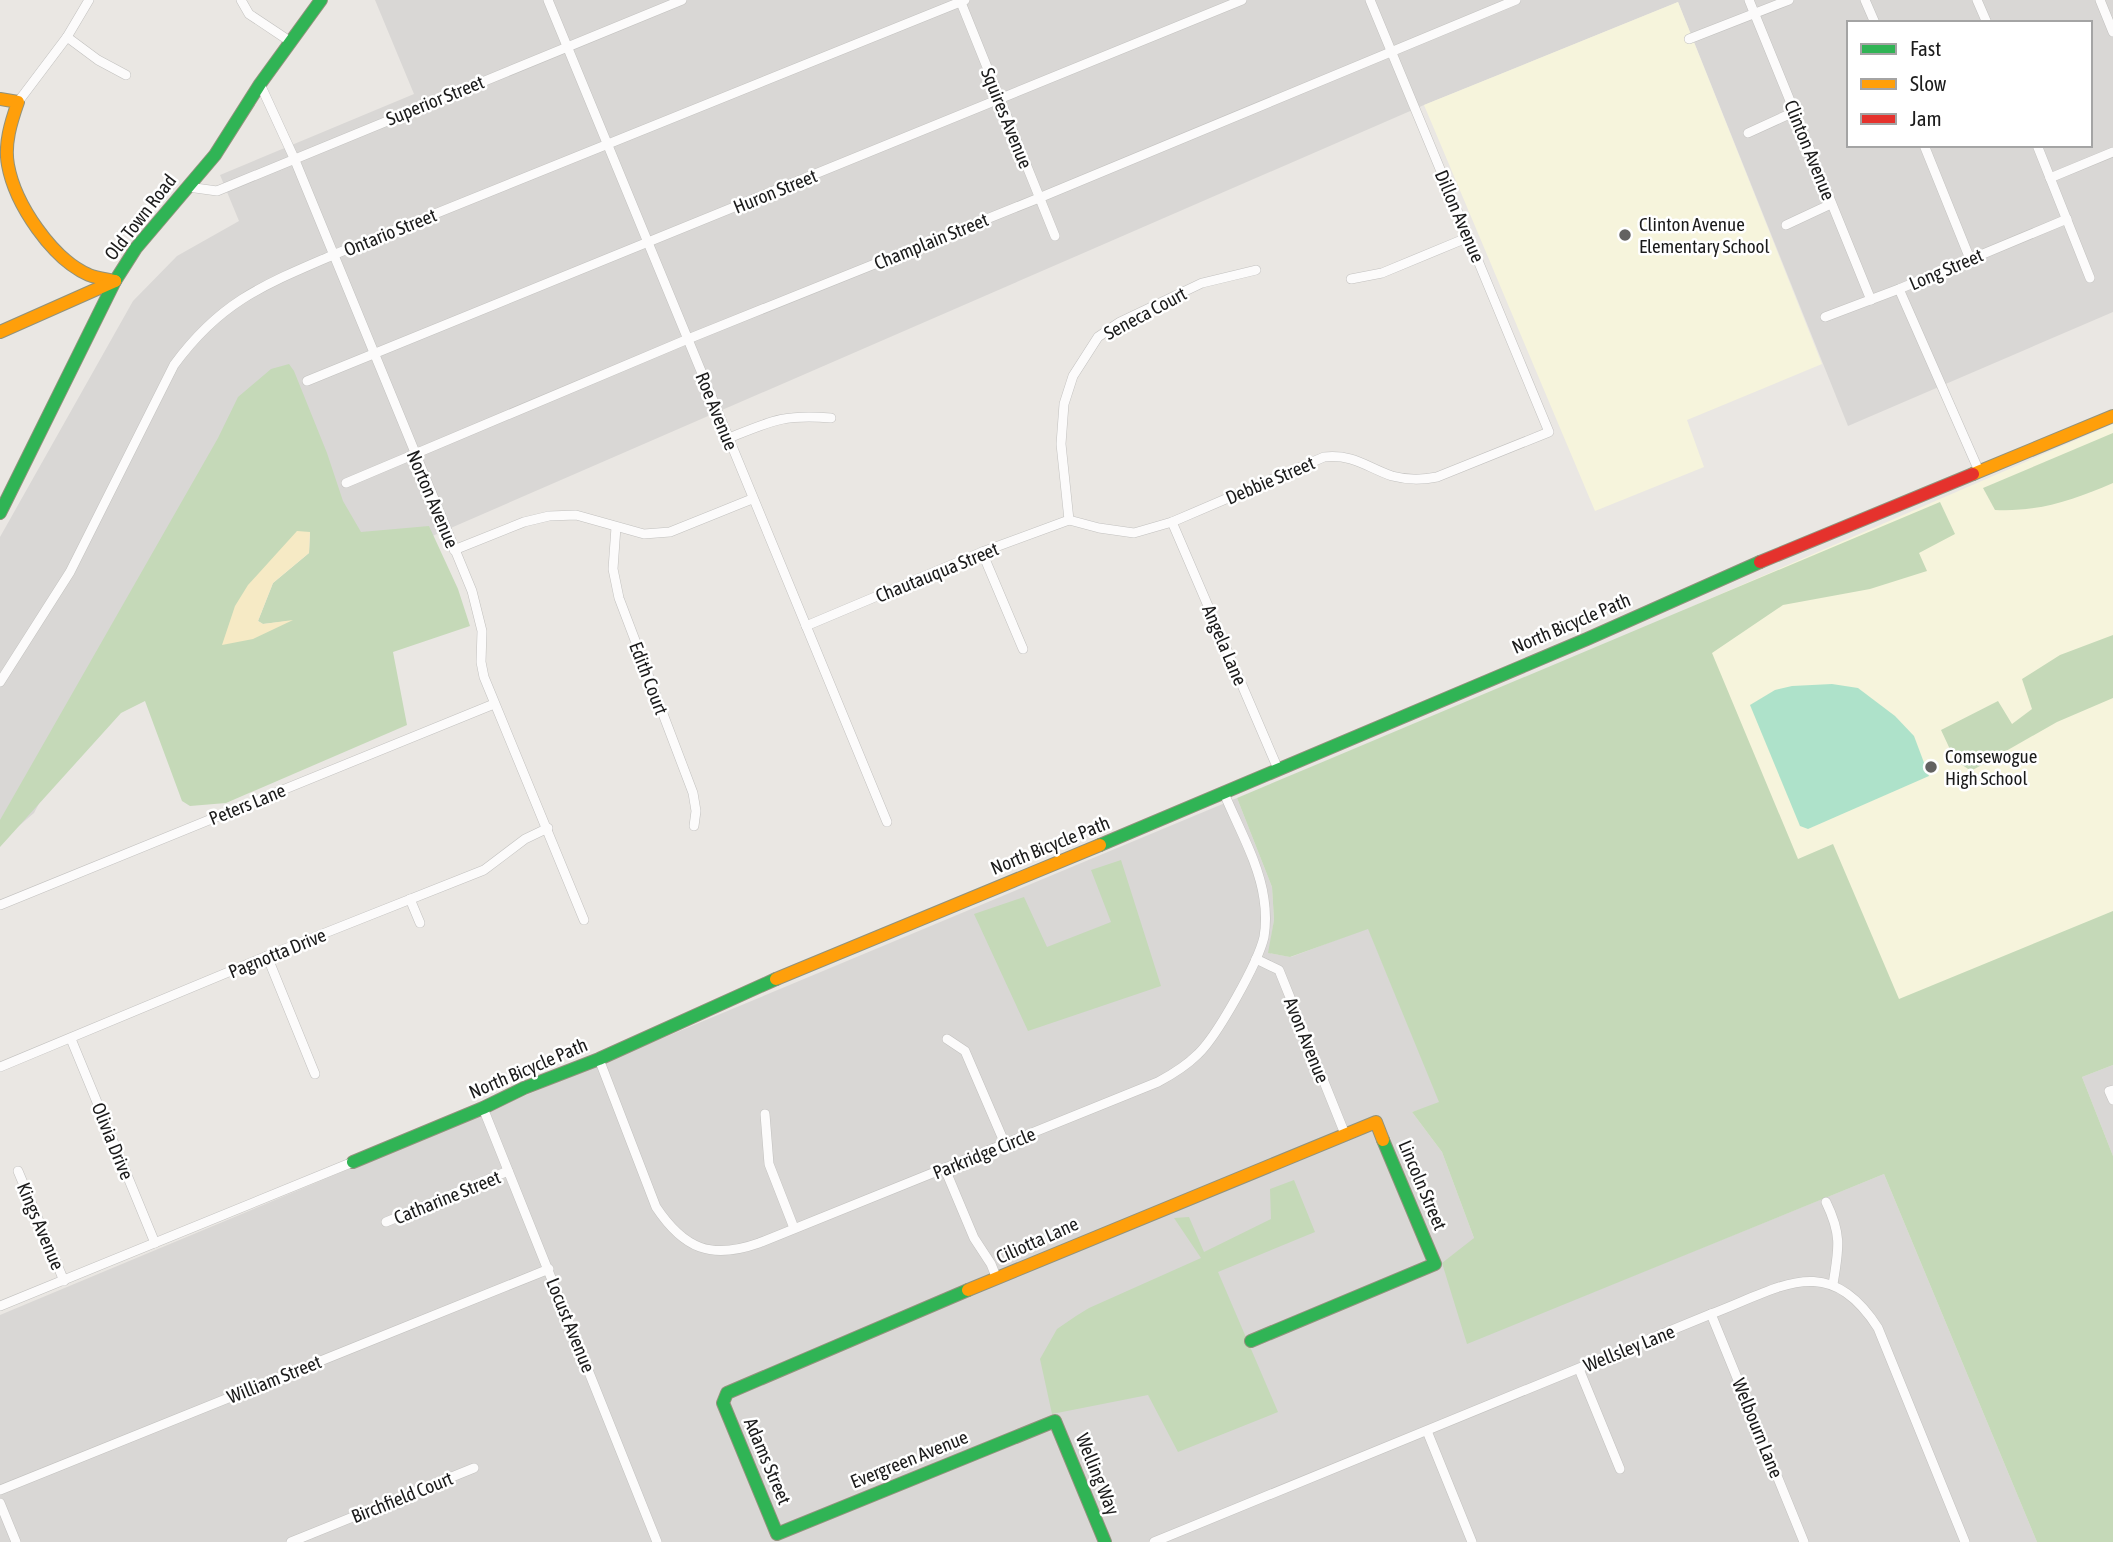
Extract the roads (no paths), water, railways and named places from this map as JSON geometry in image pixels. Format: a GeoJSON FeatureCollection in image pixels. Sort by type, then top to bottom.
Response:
{"type":"FeatureCollection","features":[{"type":"Feature","properties":{"kind":"street"},"geometry":{"type":"LineString","coordinates":[[89,0],[67,37],[18,102],[11,122],[8,167],[15,190],[37,226],[69,261],[88,275],[115,281]]}},
{"type":"Feature","properties":{"kind":"street"},"geometry":{"type":"LineString","coordinates":[[241,0],[258,23],[291,42]]}},
{"type":"Feature","properties":{"kind":"street","name":"Old Town Road"},"geometry":{"type":"LineString","coordinates":[[0,513],[115,281],[136,248],[215,155],[260,84],[321,0]]}},
{"type":"Feature","properties":{"kind":"street","name":"Roe Avenue"},"geometry":{"type":"LineString","coordinates":[[548,0],[887,822]]}},
{"type":"Feature","properties":{"kind":"street","name":"Superior Street"},"geometry":{"type":"LineString","coordinates":[[188,187],[217,191],[682,0]]}},
{"type":"Feature","properties":{"kind":"street","name":"Huron Street"},"geometry":{"type":"LineString","coordinates":[[307,381],[1242,0]]}},
{"type":"Feature","properties":{"kind":"street","name":"Dillon Avenue"},"geometry":{"type":"LineString","coordinates":[[1370,0],[1549,432]]}},
{"type":"Feature","properties":{"kind":"street","name":"Champlain Street"},"geometry":{"type":"LineString","coordinates":[[346,483],[688,339],[1040,198],[1516,0]]}},
{"type":"Feature","properties":{"kind":"street","name":"Clinton Avenue"},"geometry":{"type":"LineString","coordinates":[[1749,0],[1871,300]]}},
{"type":"Feature","properties":{"kind":"street"},"geometry":{"type":"LineString","coordinates":[[1689,38],[1789,0]]}},
{"type":"Feature","properties":{"kind":"street"},"geometry":{"type":"LineString","coordinates":[[1865,0],[1874,21]]}},
{"type":"Feature","properties":{"kind":"street"},"geometry":{"type":"LineString","coordinates":[[1977,0],[1986,21]]}},
{"type":"Feature","properties":{"kind":"street"},"geometry":{"type":"LineString","coordinates":[[2100,0],[2113,32]]}},
{"type":"Feature","properties":{"kind":"street","name":"Squires Avenue"},"geometry":{"type":"LineString","coordinates":[[962,1],[1055,236]]}},
{"type":"Feature","properties":{"kind":"street","name":"Ontario Street"},"geometry":{"type":"LineString","coordinates":[[0,682],[70,572],[174,365],[193,339],[221,314],[262,286],[333,255],[962,1]]}},
{"type":"Feature","properties":{"kind":"street"},"geometry":{"type":"LineString","coordinates":[[67,37],[98,60],[126,75]]}},
{"type":"Feature","properties":{"kind":"street","name":"Norton Avenue"},"geometry":{"type":"LineString","coordinates":[[260,84],[294,158],[479,614],[482,631],[481,662],[495,704],[584,920]]}},
{"type":"Feature","properties":{"kind":"street"},"geometry":{"type":"LineString","coordinates":[[0,99],[18,102]]}},
{"type":"Feature","properties":{"kind":"street"},"geometry":{"type":"LineString","coordinates":[[1748,133],[1794,112]]}},
{"type":"Feature","properties":{"kind":"street"},"geometry":{"type":"LineString","coordinates":[[1925,147],[1969,259]]}},
{"type":"Feature","properties":{"kind":"street"},"geometry":{"type":"LineString","coordinates":[[2038,147],[2090,278]]}},
{"type":"Feature","properties":{"kind":"street"},"geometry":{"type":"LineString","coordinates":[[2050,178],[2113,152]]}},
{"type":"Feature","properties":{"kind":"street"},"geometry":{"type":"LineString","coordinates":[[1786,225],[1831,204]]}},
{"type":"Feature","properties":{"kind":"street","name":"Long Street"},"geometry":{"type":"LineString","coordinates":[[1825,317],[2067,219]]}},
{"type":"Feature","properties":{"kind":"street"},"geometry":{"type":"LineString","coordinates":[[1351,278],[1382,273],[1469,237]]}},
{"type":"Feature","properties":{"kind":"street","name":"Seneca Court"},"geometry":{"type":"LineString","coordinates":[[1069,520],[1061,444],[1064,404],[1073,376],[1098,337],[1120,322],[1202,283],[1256,270]]}},
{"type":"Feature","properties":{"kind":"street"},"geometry":{"type":"LineString","coordinates":[[0,332],[115,281]]}},
{"type":"Feature","properties":{"kind":"street"},"geometry":{"type":"LineString","coordinates":[[1899,289],[1979,471]]}},
{"type":"Feature","properties":{"kind":"street"},"geometry":{"type":"LineString","coordinates":[[729,438],[778,418],[800,415],[831,418]]}},
{"type":"Feature","properties":{"kind":"street","name":"North Bicycle Path"},"geometry":{"type":"LineString","coordinates":[[0,1306],[484,1108],[524,1088],[599,1059],[836,954],[1224,793],[1587,639],[1730,575],[2113,416]]}},
{"type":"Feature","properties":{"kind":"street","name":"Debbie Street"},"geometry":{"type":"LineString","coordinates":[[1069,520],[1135,533],[1172,522],[1324,457],[1346,457],[1365,462],[1393,476],[1427,479],[1549,432]]}},
{"type":"Feature","properties":{"kind":"street"},"geometry":{"type":"LineString","coordinates":[[454,550],[524,522],[549,516],[576,515],[644,534],[670,532],[752,499]]}},
{"type":"Feature","properties":{"kind":"street","name":"Chautauqua Street"},"geometry":{"type":"LineString","coordinates":[[806,626],[982,552],[1069,520]]}},
{"type":"Feature","properties":{"kind":"street","name":"Angela Lane"},"geometry":{"type":"LineString","coordinates":[[1172,522],[1278,769]]}},
{"type":"Feature","properties":{"kind":"street","name":"Edith Court"},"geometry":{"type":"LineString","coordinates":[[616,527],[614,569],[619,598],[693,793],[696,811],[694,826]]}},
{"type":"Feature","properties":{"kind":"street"},"geometry":{"type":"LineString","coordinates":[[982,552],[1023,649]]}},
{"type":"Feature","properties":{"kind":"street","name":"Peters Lane"},"geometry":{"type":"LineString","coordinates":[[0,905],[495,704]]}},
{"type":"Feature","properties":{"kind":"street","name":"Parkridge Circle"},"geometry":{"type":"LineString","coordinates":[[599,1059],[656,1208],[668,1226],[681,1238],[709,1251],[726,1252],[759,1243],[1158,1082],[1181,1069],[1211,1041],[1256,959],[1263,938],[1266,919],[1259,878],[1224,793]]}},
{"type":"Feature","properties":{"kind":"street","name":"Pagnotta Drive"},"geometry":{"type":"LineString","coordinates":[[0,1067],[267,956],[484,870],[525,839],[548,828]]}},
{"type":"Feature","properties":{"kind":"street"},"geometry":{"type":"LineString","coordinates":[[410,899],[420,923]]}},
{"type":"Feature","properties":{"kind":"street"},"geometry":{"type":"LineString","coordinates":[[267,956],[313,1070]]}},
{"type":"Feature","properties":{"kind":"street","name":"Avon Avenue"},"geometry":{"type":"LineString","coordinates":[[1256,959],[1279,970],[1345,1134]]}},
{"type":"Feature","properties":{"kind":"street"},"geometry":{"type":"LineString","coordinates":[[947,1038],[965,1051],[1005,1144]]}},
{"type":"Feature","properties":{"kind":"street","name":"Olivia Drive"},"geometry":{"type":"LineString","coordinates":[[71,1039],[155,1243]]}},
{"type":"Feature","properties":{"kind":"street"},"geometry":{"type":"LineString","coordinates":[[2113,1090],[2109,1091],[2113,1100]]}},
{"type":"Feature","properties":{"kind":"street","name":"Locust Avenue"},"geometry":{"type":"LineString","coordinates":[[484,1108],[657,1542]]}},
{"type":"Feature","properties":{"kind":"street"},"geometry":{"type":"LineString","coordinates":[[765,1114],[769,1164],[794,1228]]}},
{"type":"Feature","properties":{"kind":"street","name":"Ciliotta Lane"},"geometry":{"type":"LineString","coordinates":[[723,1403],[727,1393],[907,1314],[1376,1122]]}},
{"type":"Feature","properties":{"kind":"street","name":"Lincoln Street"},"geometry":{"type":"LineString","coordinates":[[1251,1340],[1435,1264],[1376,1122]]}},
{"type":"Feature","properties":{"kind":"street"},"geometry":{"type":"LineString","coordinates":[[945,1169],[974,1238],[991,1264],[997,1279]]}},
{"type":"Feature","properties":{"kind":"street","name":"Kings Avenue"},"geometry":{"type":"LineString","coordinates":[[18,1171],[64,1281]]}},
{"type":"Feature","properties":{"kind":"street","name":"Catharine Street"},"geometry":{"type":"LineString","coordinates":[[386,1222],[508,1171]]}},
{"type":"Feature","properties":{"kind":"street"},"geometry":{"type":"LineString","coordinates":[[1826,1202],[1836,1222],[1838,1239],[1833,1284],[1865,1308],[1878,1328],[1965,1542]]}},
{"type":"Feature","properties":{"kind":"street","name":"William Street"},"geometry":{"type":"LineString","coordinates":[[0,1490],[549,1269]]}},
{"type":"Feature","properties":{"kind":"street","name":"Wellsley Lane"},"geometry":{"type":"LineString","coordinates":[[1154,1542],[1711,1314],[1793,1283],[1814,1281],[1833,1284]]}},
{"type":"Feature","properties":{"kind":"street","name":"Welbourn Lane"},"geometry":{"type":"LineString","coordinates":[[1711,1314],[1804,1542]]}},
{"type":"Feature","properties":{"kind":"street"},"geometry":{"type":"LineString","coordinates":[[1579,1369],[1620,1469]]}},
{"type":"Feature","properties":{"kind":"street","name":"Adams Street"},"geometry":{"type":"LineString","coordinates":[[723,1403],[777,1534]]}},
{"type":"Feature","properties":{"kind":"street","name":"Evergreen Avenue"},"geometry":{"type":"LineString","coordinates":[[777,1534],[1055,1421]]}},
{"type":"Feature","properties":{"kind":"street","name":"Welling Way"},"geometry":{"type":"LineString","coordinates":[[1055,1421],[1105,1542]]}},
{"type":"Feature","properties":{"kind":"street"},"geometry":{"type":"LineString","coordinates":[[1427,1431],[1472,1542]]}},
{"type":"Feature","properties":{"kind":"street","name":"Birchfield Court"},"geometry":{"type":"LineString","coordinates":[[290,1542],[474,1468]]}},
{"type":"Feature","properties":{"kind":"street"},"geometry":{"type":"LineString","coordinates":[[0,1503],[16,1542]]}},
{"type":"Feature","properties":{"kind":"place","name":"Clinton Avenue Elementary School"},"geometry":{"type":"Point","coordinates":[1625,235]}},
{"type":"Feature","properties":{"kind":"place","name":"Comsewogue High School"},"geometry":{"type":"Point","coordinates":[1931,767]}}]}
